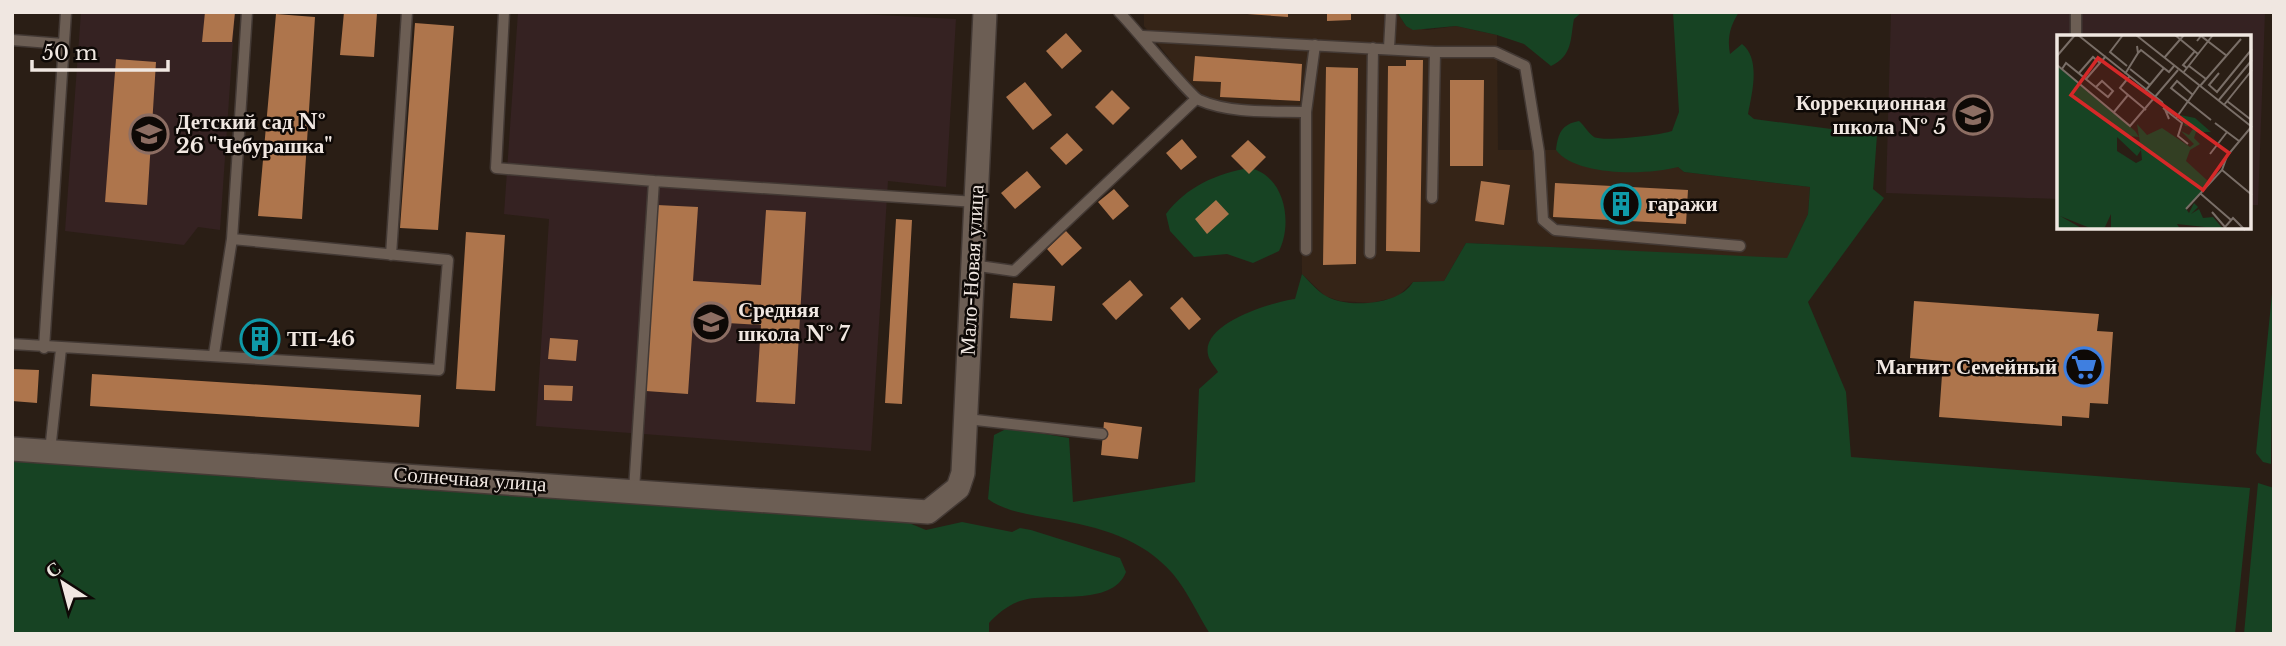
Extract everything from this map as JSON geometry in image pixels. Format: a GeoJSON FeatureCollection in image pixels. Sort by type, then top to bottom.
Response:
{"type":"FeatureCollection","features":[{"type":"Feature","properties":{"kind":"street","name":"Мало-Новая улица"},"geometry":{"type":"LineString","coordinates":[[929,512],[958,488],[962,478],[985,12]]}},
{"type":"Feature","properties":{"kind":"street","name":"Солнечная улица"},"geometry":{"type":"LineString","coordinates":[[12,449],[929,512]]}},
{"type":"Feature","properties":{"kind":"lane"},"geometry":{"type":"LineString","coordinates":[[44,348],[66,12]]}},
{"type":"Feature","properties":{"kind":"lane"},"geometry":{"type":"LineString","coordinates":[[214,354],[232,239],[247,12]]}},
{"type":"Feature","properties":{"kind":"lane"},"geometry":{"type":"LineString","coordinates":[[391,255],[407,12]]}},
{"type":"Feature","properties":{"kind":"lane"},"geometry":{"type":"LineString","coordinates":[[504,12],[496,168],[946,202],[976,202]]}},
{"type":"Feature","properties":{"kind":"lane"},"geometry":{"type":"LineString","coordinates":[[1119,12],[1196,99],[1232,108],[1306,112]]}},
{"type":"Feature","properties":{"kind":"lane"},"geometry":{"type":"LineString","coordinates":[[1389,48],[1391,12]]}},
{"type":"Feature","properties":{"kind":"lane"},"geometry":{"type":"LineString","coordinates":[[2076,35],[2077,12]]}},
{"type":"Feature","properties":{"kind":"lane"},"geometry":{"type":"LineString","coordinates":[[1143,36],[1436,52],[1495,52],[1525,66],[1539,152],[1543,220],[1555,230],[1740,246]]}},
{"type":"Feature","properties":{"kind":"lane"},"geometry":{"type":"LineString","coordinates":[[12,40],[63,44]]}},
{"type":"Feature","properties":{"kind":"lane"},"geometry":{"type":"LineString","coordinates":[[1306,250],[1306,112],[1315,45]]}},
{"type":"Feature","properties":{"kind":"lane"},"geometry":{"type":"LineString","coordinates":[[1370,253],[1373,48]]}},
{"type":"Feature","properties":{"kind":"lane"},"geometry":{"type":"LineString","coordinates":[[1432,198],[1436,52]]}},
{"type":"Feature","properties":{"kind":"lane"},"geometry":{"type":"LineString","coordinates":[[971,265],[1014,271],[1196,99]]}},
{"type":"Feature","properties":{"kind":"lane"},"geometry":{"type":"LineString","coordinates":[[634,490],[654,181]]}},
{"type":"Feature","properties":{"kind":"lane"},"geometry":{"type":"LineString","coordinates":[[12,344],[61,349],[214,354],[439,370],[448,260],[232,239]]}},
{"type":"Feature","properties":{"kind":"lane"},"geometry":{"type":"LineString","coordinates":[[50,451],[61,349]]}},
{"type":"Feature","properties":{"kind":"lane"},"geometry":{"type":"LineString","coordinates":[[965,419],[1102,434]]}},
{"type":"Feature","properties":{"kind":"shaded area","name":"Детский сад № 26 \"Чебурашка\""},"geometry":{"type":"Polygon","coordinates":[[[81,12],[235,12],[220,230],[198,227],[184,245],[65,231],[81,12]]]}},
{"type":"Feature","properties":{"kind":"shaded area","name":"Средняя школа № 7"},"geometry":{"type":"Polygon","coordinates":[[[518,12],[822,12],[956,19],[946,187],[888,181],[871,451],[536,426],[549,219],[504,214],[518,12]]]}},
{"type":"Feature","properties":{"kind":"shaded area"},"geometry":{"type":"Polygon","coordinates":[[[1144,12],[1397,12],[1406,26],[1427,30],[1456,26],[1497,35],[1498,150],[1556,150],[1678,167],[1684,172],[1810,187],[1808,214],[1787,259],[1466,243],[1444,281],[1413,282],[1397,297],[1371,303],[1340,301],[1325,296],[1302,274],[1300,120],[1230,114],[1207,107],[1144,26],[1144,12]]]}},
{"type":"Feature","properties":{"kind":"shaded area","name":"Коррекционная школа № 5"},"geometry":{"type":"Polygon","coordinates":[[[1891,12],[2265,12],[2258,205],[2251,205],[2251,35],[2057,35],[2057,199],[1886,193],[1891,12]]]}},
{"type":"Feature","properties":{"kind":"green space"},"geometry":{"type":"Polygon","coordinates":[[[1397,12],[1582,12],[1574,19],[1567,52],[1551,66],[1524,44],[1456,26],[1413,30],[1406,26],[1397,12]]]}},
{"type":"Feature","properties":{"kind":"green space"},"geometry":{"type":"Polygon","coordinates":[[[1673,12],[1739,12],[1730,32],[1729,48],[1730,54],[1742,44],[1752,58],[1754,77],[1748,114],[1754,119],[1877,135],[1873,189],[1884,198],[1808,302],[1846,392],[1851,457],[2250,488],[2235,634],[1210,634],[1173,574],[1148,551],[1103,530],[1020,512],[988,499],[994,435],[1008,428],[1069,438],[1073,502],[1195,482],[1199,389],[1218,372],[1209,358],[1208,346],[1214,335],[1239,317],[1295,299],[1302,274],[1326,296],[1347,303],[1360,303],[1397,296],[1413,282],[1444,281],[1466,243],[1787,258],[1808,214],[1810,187],[1684,172],[1678,167],[1650,172],[1614,172],[1579,165],[1556,150],[1562,130],[1579,121],[1592,136],[1609,139],[1672,131],[1679,112],[1673,12]]]}},
{"type":"Feature","properties":{"kind":"green space"},"geometry":{"type":"Polygon","coordinates":[[[1250,168],[1271,180],[1283,202],[1285,227],[1279,251],[1253,263],[1227,254],[1194,257],[1170,231],[1166,214],[1183,196],[1203,183],[1250,168]]]}},
{"type":"Feature","properties":{"kind":"green space"},"geometry":{"type":"Polygon","coordinates":[[[2274,274],[2271,464],[2263,462],[2256,453],[2274,274]]]}},
{"type":"Feature","properties":{"kind":"green space"},"geometry":{"type":"Polygon","coordinates":[[[12,459],[892,516],[926,530],[962,522],[1012,532],[1020,528],[1031,530],[1120,558],[1126,572],[1119,583],[1094,594],[1020,601],[1003,610],[989,623],[989,634],[12,634],[12,459]]]}},
{"type":"Feature","properties":{"kind":"green space"},"geometry":{"type":"Polygon","coordinates":[[[2258,483],[2274,488],[2274,634],[2244,634],[2258,483]]]}},
{"type":"Feature","properties":{"kind":"building"},"geometry":{"type":"Polygon","coordinates":[[[205,12],[235,12],[232,42],[202,42],[205,12]]]}},
{"type":"Feature","properties":{"kind":"building"},"geometry":{"type":"Polygon","coordinates":[[[344,12],[377,13],[374,57],[340,55],[344,12]]]}},
{"type":"Feature","properties":{"kind":"building"},"geometry":{"type":"Polygon","coordinates":[[[1219,12],[1288,12],[1288,17],[1219,12]]]}},
{"type":"Feature","properties":{"kind":"building"},"geometry":{"type":"Polygon","coordinates":[[[1327,12],[1351,12],[1351,20],[1327,21],[1327,12]]]}},
{"type":"Feature","properties":{"kind":"building"},"geometry":{"type":"Polygon","coordinates":[[[276,14],[315,17],[302,219],[258,216],[276,14]]]}},
{"type":"Feature","properties":{"kind":"building"},"geometry":{"type":"Polygon","coordinates":[[[415,23],[454,26],[438,230],[400,228],[415,23]]]}},
{"type":"Feature","properties":{"kind":"building"},"geometry":{"type":"Polygon","coordinates":[[[1066,33],[1082,51],[1062,69],[1046,51],[1066,33]]]}},
{"type":"Feature","properties":{"kind":"building"},"geometry":{"type":"Polygon","coordinates":[[[1195,56],[1302,64],[1300,101],[1220,97],[1221,82],[1193,81],[1195,56]]]}},
{"type":"Feature","properties":{"kind":"building"},"geometry":{"type":"Polygon","coordinates":[[[116,59],[156,62],[147,205],[105,202],[116,59]]]}},
{"type":"Feature","properties":{"kind":"building"},"geometry":{"type":"Polygon","coordinates":[[[1406,60],[1423,60],[1420,252],[1386,251],[1388,66],[1406,66],[1406,60]]]}},
{"type":"Feature","properties":{"kind":"building"},"geometry":{"type":"Polygon","coordinates":[[[1326,67],[1358,68],[1356,264],[1323,265],[1326,67]]]}},
{"type":"Feature","properties":{"kind":"building"},"geometry":{"type":"Polygon","coordinates":[[[1450,80],[1484,80],[1483,166],[1450,166],[1450,80]]]}},
{"type":"Feature","properties":{"kind":"building"},"geometry":{"type":"Polygon","coordinates":[[[1025,82],[1052,115],[1033,130],[1006,97],[1025,82]]]}},
{"type":"Feature","properties":{"kind":"building"},"geometry":{"type":"Polygon","coordinates":[[[1112,90],[1130,108],[1113,125],[1095,107],[1112,90]]]}},
{"type":"Feature","properties":{"kind":"building"},"geometry":{"type":"Polygon","coordinates":[[[1067,133],[1083,150],[1066,165],[1050,148],[1067,133]]]}},
{"type":"Feature","properties":{"kind":"building"},"geometry":{"type":"Polygon","coordinates":[[[1182,139],[1197,157],[1181,170],[1166,153],[1182,139]]]}},
{"type":"Feature","properties":{"kind":"building"},"geometry":{"type":"Polygon","coordinates":[[[1248,140],[1266,157],[1249,174],[1231,156],[1248,140]]]}},
{"type":"Feature","properties":{"kind":"building"},"geometry":{"type":"Polygon","coordinates":[[[1027,171],[1041,187],[1015,209],[1001,193],[1027,171]]]}},
{"type":"Feature","properties":{"kind":"building"},"geometry":{"type":"Polygon","coordinates":[[[1481,181],[1510,185],[1504,225],[1475,221],[1481,181]]]}},
{"type":"Feature","properties":{"kind":"building","name":"гаражи"},"geometry":{"type":"Polygon","coordinates":[[[1555,183],[1688,190],[1686,224],[1553,217],[1555,183]]]}},
{"type":"Feature","properties":{"kind":"building"},"geometry":{"type":"Polygon","coordinates":[[[1114,189],[1129,206],[1113,220],[1098,202],[1114,189]]]}},
{"type":"Feature","properties":{"kind":"building"},"geometry":{"type":"Polygon","coordinates":[[[1216,200],[1229,214],[1207,234],[1195,219],[1216,200]]]}},
{"type":"Feature","properties":{"kind":"building"},"geometry":{"type":"Polygon","coordinates":[[[657,205],[698,207],[693,281],[761,285],[766,210],[806,212],[795,404],[756,402],[761,325],[693,321],[688,394],[646,391],[657,205]]]}},
{"type":"Feature","properties":{"kind":"building"},"geometry":{"type":"Polygon","coordinates":[[[896,219],[912,220],[902,404],[885,403],[896,219]]]}},
{"type":"Feature","properties":{"kind":"building"},"geometry":{"type":"Polygon","coordinates":[[[1066,231],[1082,248],[1062,266],[1047,249],[1066,231]]]}},
{"type":"Feature","properties":{"kind":"building"},"geometry":{"type":"Polygon","coordinates":[[[466,232],[505,235],[495,391],[456,389],[466,232]]]}},
{"type":"Feature","properties":{"kind":"building"},"geometry":{"type":"Polygon","coordinates":[[[1130,280],[1143,295],[1116,320],[1102,304],[1130,280]]]}},
{"type":"Feature","properties":{"kind":"building"},"geometry":{"type":"Polygon","coordinates":[[[1013,283],[1055,286],[1052,321],[1010,318],[1013,283]]]}},
{"type":"Feature","properties":{"kind":"building"},"geometry":{"type":"Polygon","coordinates":[[[1182,297],[1201,319],[1189,330],[1170,308],[1182,297]]]}},
{"type":"Feature","properties":{"kind":"building"},"geometry":{"type":"Polygon","coordinates":[[[1914,301],[2099,314],[2097,331],[2113,332],[2108,404],[2090,403],[2089,418],[2062,416],[2062,426],[1939,417],[1943,361],[1910,358],[1914,301]]]}},
{"type":"Feature","properties":{"kind":"building","name":"ТП-46"},"geometry":{"type":"Polygon","coordinates":[[[245,330],[276,331],[275,348],[244,348],[245,330]]]}},
{"type":"Feature","properties":{"kind":"building"},"geometry":{"type":"Polygon","coordinates":[[[550,338],[578,340],[576,361],[548,359],[550,338]]]}},
{"type":"Feature","properties":{"kind":"building"},"geometry":{"type":"Polygon","coordinates":[[[12,369],[39,370],[37,403],[12,401],[12,369]]]}},
{"type":"Feature","properties":{"kind":"building"},"geometry":{"type":"Polygon","coordinates":[[[92,374],[421,395],[419,427],[90,406],[92,374]]]}},
{"type":"Feature","properties":{"kind":"building"},"geometry":{"type":"Polygon","coordinates":[[[544,385],[573,386],[572,401],[544,400],[544,385]]]}},
{"type":"Feature","properties":{"kind":"building"},"geometry":{"type":"Polygon","coordinates":[[[1104,422],[1142,427],[1138,459],[1101,455],[1104,422]]]}},
{"type":"Feature","properties":{"kind":"place","name":"Коррекционная школа № 5"},"geometry":{"type":"Point","coordinates":[1973,115]}},
{"type":"Feature","properties":{"kind":"place","name":"Детский сад № 26 \"Чебурашка\""},"geometry":{"type":"Point","coordinates":[149,134]}},
{"type":"Feature","properties":{"kind":"place","name":"гаражи"},"geometry":{"type":"Point","coordinates":[1621,204]}},
{"type":"Feature","properties":{"kind":"place","name":"Средняя школа № 7"},"geometry":{"type":"Point","coordinates":[711,322]}},
{"type":"Feature","properties":{"kind":"place","name":"ТП-46"},"geometry":{"type":"Point","coordinates":[260,339]}},
{"type":"Feature","properties":{"kind":"place","name":"Магнит Семейный"},"geometry":{"type":"Point","coordinates":[2084,367]}}]}
